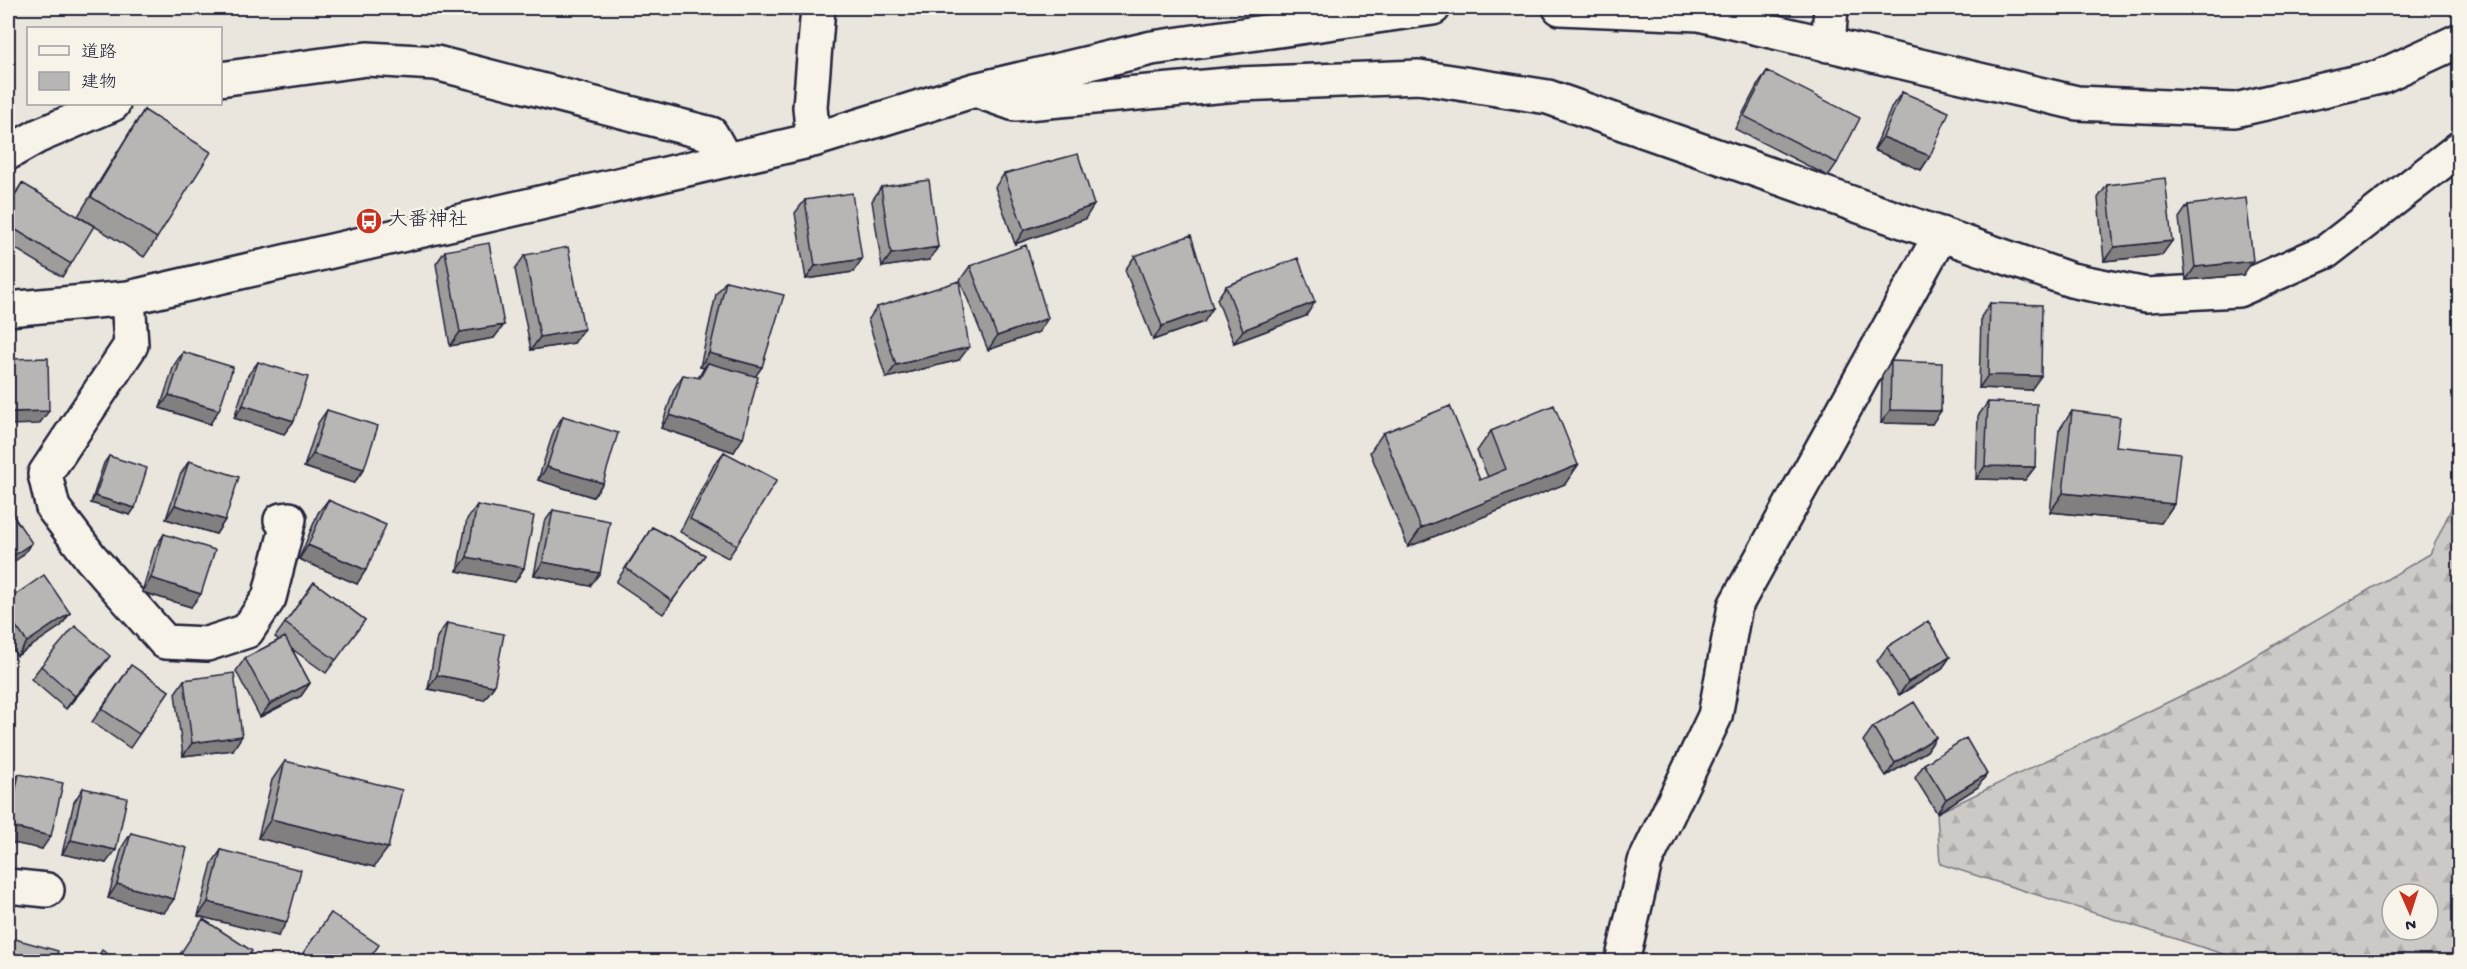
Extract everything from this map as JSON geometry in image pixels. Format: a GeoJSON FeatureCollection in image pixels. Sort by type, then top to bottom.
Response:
{"type":"FeatureCollection","features":[{"type":"Feature","properties":{"kind":"street"},"geometry":{"type":"LineString","coordinates":[[813,140],[810,107],[818,8]]}},
{"type":"Feature","properties":{"kind":"street"},"geometry":{"type":"LineString","coordinates":[[8,309],[128,298],[813,140],[975,90],[1152,48],[1433,8]]}},
{"type":"Feature","properties":{"kind":"street"},"geometry":{"type":"LineString","coordinates":[[1560,8],[1700,14],[2077,103],[2235,110],[2380,77],[2460,40]]}},
{"type":"Feature","properties":{"kind":"street"},"geometry":{"type":"LineString","coordinates":[[1828,45],[1831,8]]}},
{"type":"Feature","properties":{"kind":"street"},"geometry":{"type":"LineString","coordinates":[[222,79],[367,58],[436,63],[711,134],[725,159]]}},
{"type":"Feature","properties":{"kind":"street"},"geometry":{"type":"LineString","coordinates":[[975,90],[1016,104],[1238,84],[1419,77],[1548,97],[2071,280],[2146,295],[2238,290],[2327,252],[2460,148]]}},
{"type":"Feature","properties":{"kind":"street"},"geometry":{"type":"LineString","coordinates":[[8,153],[38,136],[111,105]]}},
{"type":"Feature","properties":{"kind":"street"},"geometry":{"type":"LineString","coordinates":[[1622,962],[1645,862],[1715,716],[1735,606],[1941,234]]}},
{"type":"Feature","properties":{"kind":"street"},"geometry":{"type":"LineString","coordinates":[[128,298],[131,345],[45,474],[53,508],[91,558],[165,642],[207,644],[247,631],[269,598],[290,519],[281,520]]}},
{"type":"Feature","properties":{"kind":"street"},"geometry":{"type":"LineString","coordinates":[[8,886],[47,890]]}},
{"type":"Feature","properties":{"kind":"green space"},"geometry":{"type":"Polygon","coordinates":[[[2459,492],[2459,961],[2245,961],[1940,864],[1937,813],[2218,678],[2430,554],[2459,492]]]}},
{"type":"Feature","properties":{"kind":"building"},"geometry":{"type":"Polygon","coordinates":[[[1767,71],[1860,118],[1837,163],[1744,116],[1767,71]]]}},
{"type":"Feature","properties":{"kind":"building"},"geometry":{"type":"Polygon","coordinates":[[[1902,92],[1949,112],[1930,156],[1883,137],[1902,92]]]}},
{"type":"Feature","properties":{"kind":"building"},"geometry":{"type":"Polygon","coordinates":[[[144,110],[211,152],[157,238],[91,197],[144,110]]]}},
{"type":"Feature","properties":{"kind":"building"},"geometry":{"type":"Polygon","coordinates":[[[1078,154],[1094,205],[1024,230],[1004,174],[1078,154]]]}},
{"type":"Feature","properties":{"kind":"building"},"geometry":{"type":"Polygon","coordinates":[[[2165,178],[2172,241],[2114,247],[2107,185],[2165,178]]]}},
{"type":"Feature","properties":{"kind":"building"},"geometry":{"type":"Polygon","coordinates":[[[929,180],[938,247],[891,254],[881,187],[929,180]]]}},
{"type":"Feature","properties":{"kind":"building"},"geometry":{"type":"Polygon","coordinates":[[[22,183],[94,226],[71,264],[8,225],[8,208],[22,183]]]}},
{"type":"Feature","properties":{"kind":"building"},"geometry":{"type":"Polygon","coordinates":[[[852,193],[862,259],[815,266],[805,200],[852,193]]]}},
{"type":"Feature","properties":{"kind":"building"},"geometry":{"type":"Polygon","coordinates":[[[2246,198],[2253,261],[2195,267],[2188,205],[2246,198]]]}},
{"type":"Feature","properties":{"kind":"building"},"geometry":{"type":"Polygon","coordinates":[[[1191,235],[1213,308],[1162,326],[1135,256],[1191,235]]]}},
{"type":"Feature","properties":{"kind":"building"},"geometry":{"type":"Polygon","coordinates":[[[489,243],[504,325],[460,332],[445,251],[489,243]]]}},
{"type":"Feature","properties":{"kind":"building"},"geometry":{"type":"Polygon","coordinates":[[[1026,245],[1048,318],[997,336],[970,266],[1026,245]]]}},
{"type":"Feature","properties":{"kind":"building"},"geometry":{"type":"Polygon","coordinates":[[[568,247],[584,329],[540,337],[525,255],[568,247]]]}},
{"type":"Feature","properties":{"kind":"building"},"geometry":{"type":"Polygon","coordinates":[[[1298,258],[1315,302],[1243,330],[1226,286],[1298,258]]]}},
{"type":"Feature","properties":{"kind":"building"},"geometry":{"type":"Polygon","coordinates":[[[726,281],[784,295],[762,367],[709,353],[726,281]]]}},
{"type":"Feature","properties":{"kind":"building"},"geometry":{"type":"Polygon","coordinates":[[[959,281],[969,347],[896,365],[877,307],[959,281]]]}},
{"type":"Feature","properties":{"kind":"building"},"geometry":{"type":"Polygon","coordinates":[[[1990,303],[2042,305],[2041,376],[1988,375],[1990,303]]]}},
{"type":"Feature","properties":{"kind":"building"},"geometry":{"type":"Polygon","coordinates":[[[183,352],[233,367],[219,410],[169,395],[183,352]]]}},
{"type":"Feature","properties":{"kind":"building"},"geometry":{"type":"Polygon","coordinates":[[[48,358],[49,411],[8,412],[8,359],[48,358]]]}},
{"type":"Feature","properties":{"kind":"building"},"geometry":{"type":"Polygon","coordinates":[[[1891,361],[1942,363],[1941,411],[1890,410],[1891,361]]]}},
{"type":"Feature","properties":{"kind":"building"},"geometry":{"type":"Polygon","coordinates":[[[258,362],[308,377],[294,421],[243,405],[258,362]]]}},
{"type":"Feature","properties":{"kind":"building"},"geometry":{"type":"Polygon","coordinates":[[[708,363],[758,377],[743,438],[670,415],[683,375],[700,378],[708,363]]]}},
{"type":"Feature","properties":{"kind":"building"},"geometry":{"type":"Polygon","coordinates":[[[1988,402],[2037,404],[2035,467],[1985,466],[1988,402]]]}},
{"type":"Feature","properties":{"kind":"building"},"geometry":{"type":"Polygon","coordinates":[[[1554,405],[1578,465],[1421,528],[1383,433],[1450,406],[1480,480],[1506,469],[1491,431],[1554,405]]]}},
{"type":"Feature","properties":{"kind":"building"},"geometry":{"type":"Polygon","coordinates":[[[327,410],[378,426],[364,469],[313,454],[327,410]]]}},
{"type":"Feature","properties":{"kind":"building"},"geometry":{"type":"Polygon","coordinates":[[[2072,411],[2120,417],[2116,446],[2180,453],[2174,504],[2063,493],[2072,411]]]}},
{"type":"Feature","properties":{"kind":"building"},"geometry":{"type":"Polygon","coordinates":[[[563,416],[618,433],[603,483],[547,467],[563,416]]]}},
{"type":"Feature","properties":{"kind":"building"},"geometry":{"type":"Polygon","coordinates":[[[724,452],[777,480],[737,545],[690,519],[724,452]]]}},
{"type":"Feature","properties":{"kind":"building"},"geometry":{"type":"Polygon","coordinates":[[[109,456],[147,468],[135,508],[95,496],[109,456]]]}},
{"type":"Feature","properties":{"kind":"building"},"geometry":{"type":"Polygon","coordinates":[[[189,461],[239,477],[225,520],[175,505],[189,461]]]}},
{"type":"Feature","properties":{"kind":"building"},"geometry":{"type":"Polygon","coordinates":[[[328,500],[386,525],[366,570],[308,545],[328,500]]]}},
{"type":"Feature","properties":{"kind":"building"},"geometry":{"type":"Polygon","coordinates":[[[477,505],[534,516],[524,568],[467,557],[477,505]]]}},
{"type":"Feature","properties":{"kind":"building"},"geometry":{"type":"Polygon","coordinates":[[[8,508],[32,543],[8,559],[8,508]]]}},
{"type":"Feature","properties":{"kind":"building"},"geometry":{"type":"Polygon","coordinates":[[[553,510],[610,521],[600,573],[543,562],[553,510]]]}},
{"type":"Feature","properties":{"kind":"building"},"geometry":{"type":"Polygon","coordinates":[[[652,527],[705,555],[672,601],[626,568],[652,527]]]}},
{"type":"Feature","properties":{"kind":"building"},"geometry":{"type":"Polygon","coordinates":[[[164,534],[215,550],[201,594],[151,578],[164,534]]]}},
{"type":"Feature","properties":{"kind":"building"},"geometry":{"type":"Polygon","coordinates":[[[44,575],[70,613],[27,642],[8,615],[8,600],[44,575]]]}},
{"type":"Feature","properties":{"kind":"building"},"geometry":{"type":"Polygon","coordinates":[[[314,582],[365,620],[336,660],[285,623],[314,582]]]}},
{"type":"Feature","properties":{"kind":"building"},"geometry":{"type":"Polygon","coordinates":[[[1928,621],[1950,657],[1908,682],[1887,647],[1928,621]]]}},
{"type":"Feature","properties":{"kind":"building"},"geometry":{"type":"Polygon","coordinates":[[[447,623],[504,634],[494,686],[437,675],[447,623]]]}},
{"type":"Feature","properties":{"kind":"building"},"geometry":{"type":"Polygon","coordinates":[[[75,626],[110,656],[75,696],[41,666],[75,626]]]}},
{"type":"Feature","properties":{"kind":"building"},"geometry":{"type":"Polygon","coordinates":[[[285,637],[310,683],[270,704],[245,658],[285,637]]]}},
{"type":"Feature","properties":{"kind":"building"},"geometry":{"type":"Polygon","coordinates":[[[131,665],[169,691],[139,734],[102,709],[131,665]]]}},
{"type":"Feature","properties":{"kind":"building"},"geometry":{"type":"Polygon","coordinates":[[[234,673],[242,736],[192,743],[184,680],[234,673]]]}},
{"type":"Feature","properties":{"kind":"building"},"geometry":{"type":"Polygon","coordinates":[[[1914,702],[1936,737],[1895,763],[1873,727],[1914,702]]]}},
{"type":"Feature","properties":{"kind":"building"},"geometry":{"type":"Polygon","coordinates":[[[1966,738],[1987,774],[1946,799],[1924,764],[1966,738]]]}},
{"type":"Feature","properties":{"kind":"building"},"geometry":{"type":"Polygon","coordinates":[[[285,761],[402,790],[388,848],[271,819],[285,761]]]}},
{"type":"Feature","properties":{"kind":"building"},"geometry":{"type":"Polygon","coordinates":[[[19,774],[63,783],[51,836],[8,826],[19,774]]]}},
{"type":"Feature","properties":{"kind":"building"},"geometry":{"type":"Polygon","coordinates":[[[83,788],[127,798],[116,850],[71,840],[83,788]]]}},
{"type":"Feature","properties":{"kind":"building"},"geometry":{"type":"Polygon","coordinates":[[[131,833],[187,848],[174,899],[117,884],[131,833]]]}},
{"type":"Feature","properties":{"kind":"building"},"geometry":{"type":"Polygon","coordinates":[[[221,850],[301,870],[287,922],[208,902],[221,850]]]}},
{"type":"Feature","properties":{"kind":"building"},"geometry":{"type":"Polygon","coordinates":[[[331,913],[379,945],[367,962],[309,962],[301,956],[331,913]]]}},
{"type":"Feature","properties":{"kind":"building"},"geometry":{"type":"Polygon","coordinates":[[[203,919],[252,951],[245,962],[175,962],[203,919]]]}},
{"type":"Feature","properties":{"kind":"building"},"geometry":{"type":"Polygon","coordinates":[[[8,937],[58,951],[55,962],[8,962],[8,937]]]}},
{"type":"Feature","properties":{"kind":"building"},"geometry":{"type":"Polygon","coordinates":[[[102,950],[119,962],[95,962],[102,950]]]}},
{"type":"Feature","properties":{"kind":"place","name":"大番神社"},"geometry":{"type":"Point","coordinates":[369,221]}}]}
